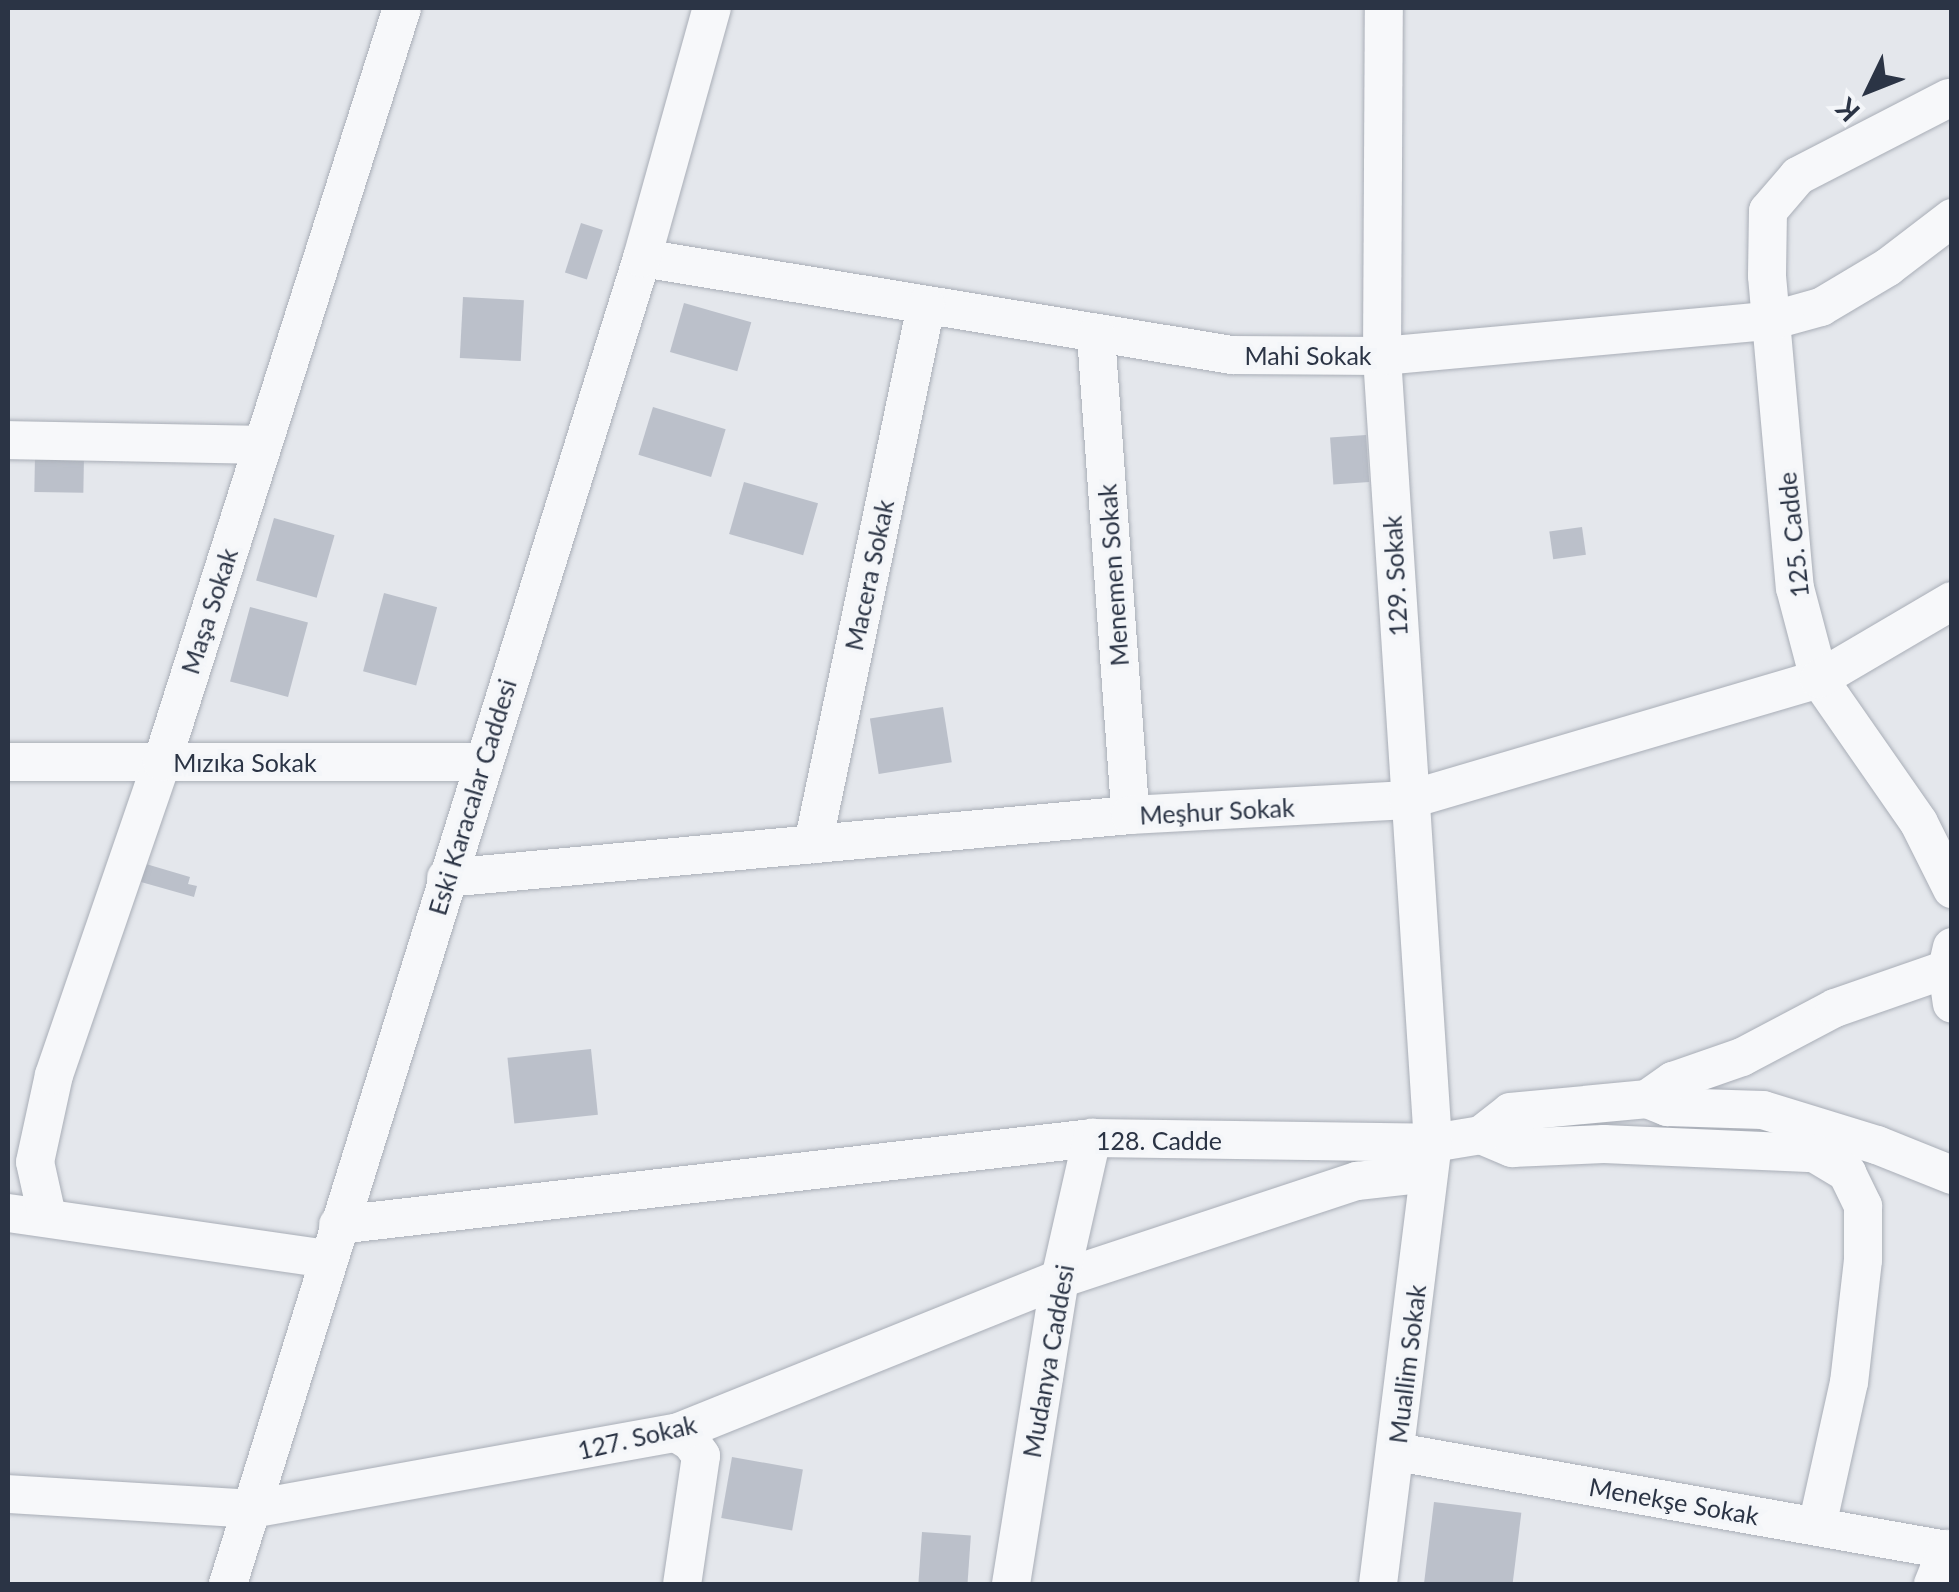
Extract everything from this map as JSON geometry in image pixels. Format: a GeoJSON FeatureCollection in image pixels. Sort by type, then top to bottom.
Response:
{"type":"FeatureCollection","features":[{"type":"Feature","properties":{"kind":"street","name":"Maşa Sokak"},"geometry":{"type":"LineString","coordinates":[[47,1216],[34,1162],[54,1075],[162,762],[402,8]]}},
{"type":"Feature","properties":{"kind":"street","name":"Eski Karacalar Caddesi"},"geometry":{"type":"LineString","coordinates":[[228,1584],[642,258],[712,8]]}},
{"type":"Feature","properties":{"kind":"street","name":"129. Sokak"},"geometry":{"type":"LineString","coordinates":[[1384,8],[1382,356],[1431,1158]]}},
{"type":"Feature","properties":{"kind":"street","name":"125. Cadde"},"geometry":{"type":"LineString","coordinates":[[1949,98],[1798,176],[1768,211],[1767,276],[1774,320],[1795,588],[1819,679],[1919,823],[1952,889]]}},
{"type":"Feature","properties":{"kind":"street","name":"Mahi Sokak"},"geometry":{"type":"LineString","coordinates":[[642,258],[1232,355],[1382,356],[1774,320],[1822,307],[1888,267],[1952,218]]}},
{"type":"Feature","properties":{"kind":"street","name":"Macera Sokak"},"geometry":{"type":"LineString","coordinates":[[812,844],[926,306]]}},
{"type":"Feature","properties":{"kind":"street","name":"Menemen Sokak"},"geometry":{"type":"LineString","coordinates":[[1096,335],[1130,815]]}},
{"type":"Feature","properties":{"kind":"street"},"geometry":{"type":"LineString","coordinates":[[8,440],[262,445]]}},
{"type":"Feature","properties":{"kind":"street","name":"Meşhur Sokak"},"geometry":{"type":"LineString","coordinates":[[446,878],[1130,815],[1408,800],[1819,679],[1952,600]]}},
{"type":"Feature","properties":{"kind":"street","name":"Mızıka Sokak"},"geometry":{"type":"LineString","coordinates":[[8,762],[483,762]]}},
{"type":"Feature","properties":{"kind":"street","name":"128. Cadde"},"geometry":{"type":"LineString","coordinates":[[8,1214],[333,1242],[1092,1138],[1431,1158],[1481,1135],[1510,1112],[1647,1098],[1674,1080],[1742,1057],[1835,1008],[1950,973]]}},
{"type":"Feature","properties":{"kind":"street"},"geometry":{"type":"LineString","coordinates":[[1647,1098],[1667,1107],[1764,1110],[1877,1145],[1952,1175]]}},
{"type":"Feature","properties":{"kind":"street"},"geometry":{"type":"LineString","coordinates":[[1481,1135],[1512,1148],[1604,1144],[1814,1153],[1847,1174],[1863,1206],[1863,1260],[1850,1382],[1817,1526]]}},
{"type":"Feature","properties":{"kind":"street","name":"Mudanya Caddesi"},"geometry":{"type":"LineString","coordinates":[[1011,1584],[1060,1279],[1092,1138]]}},
{"type":"Feature","properties":{"kind":"street","name":"127. Sokak"},"geometry":{"type":"LineString","coordinates":[[8,1494],[252,1509],[676,1433],[1060,1279],[1431,1158]]}},
{"type":"Feature","properties":{"kind":"street","name":"Muallim Sokak"},"geometry":{"type":"LineString","coordinates":[[1378,1584],[1431,1158]]}},
{"type":"Feature","properties":{"kind":"street"},"geometry":{"type":"LineString","coordinates":[[676,1433],[691,1442],[701,1456],[682,1584]]}},
{"type":"Feature","properties":{"kind":"street","name":"Menekşe Sokak"},"geometry":{"type":"LineString","coordinates":[[1397,1452],[1949,1550]]}},
{"type":"Feature","properties":{"kind":"street"},"geometry":{"type":"LineString","coordinates":[[1933,1584],[1949,1550]]}},
{"type":"Feature","properties":{"kind":"building"},"geometry":{"type":"Polygon","coordinates":[[[581,223],[603,230],[587,280],[565,272],[581,223]]]}},
{"type":"Feature","properties":{"kind":"building"},"geometry":{"type":"Polygon","coordinates":[[[463,297],[524,300],[521,361],[460,358],[463,297]]]}},
{"type":"Feature","properties":{"kind":"building"},"geometry":{"type":"Polygon","coordinates":[[[684,303],[751,322],[737,371],[670,352],[684,303]]]}},
{"type":"Feature","properties":{"kind":"building"},"geometry":{"type":"Polygon","coordinates":[[[653,407],[726,429],[711,477],[638,455],[653,407]]]}},
{"type":"Feature","properties":{"kind":"building"},"geometry":{"type":"Polygon","coordinates":[[[1366,435],[1369,482],[1333,484],[1330,438],[1366,435]]]}},
{"type":"Feature","properties":{"kind":"building"},"geometry":{"type":"Polygon","coordinates":[[[35,455],[84,456],[83,493],[34,492],[35,455]]]}},
{"type":"Feature","properties":{"kind":"building"},"geometry":{"type":"Polygon","coordinates":[[[744,482],[818,503],[803,555],[729,534],[744,482]]]}},
{"type":"Feature","properties":{"kind":"building"},"geometry":{"type":"Polygon","coordinates":[[[274,518],[335,535],[317,598],[256,580],[274,518]]]}},
{"type":"Feature","properties":{"kind":"building"},"geometry":{"type":"Polygon","coordinates":[[[1582,527],[1586,555],[1553,559],[1549,532],[1582,527]]]}},
{"type":"Feature","properties":{"kind":"building"},"geometry":{"type":"Polygon","coordinates":[[[384,593],[437,607],[416,685],[363,671],[384,593]]]}},
{"type":"Feature","properties":{"kind":"building"},"geometry":{"type":"Polygon","coordinates":[[[250,607],[308,623],[288,697],[230,681],[250,607]]]}},
{"type":"Feature","properties":{"kind":"building"},"geometry":{"type":"Polygon","coordinates":[[[943,707],[952,762],[879,774],[870,719],[943,707]]]}},
{"type":"Feature","properties":{"kind":"building"},"geometry":{"type":"Polygon","coordinates":[[[146,864],[190,877],[188,884],[197,886],[194,897],[141,882],[146,864]]]}},
{"type":"Feature","properties":{"kind":"building"},"geometry":{"type":"Polygon","coordinates":[[[591,1049],[598,1115],[514,1123],[507,1058],[591,1049]]]}},
{"type":"Feature","properties":{"kind":"building"},"geometry":{"type":"Polygon","coordinates":[[[732,1457],[803,1470],[792,1531],[721,1518],[732,1457]]]}},
{"type":"Feature","properties":{"kind":"building"},"geometry":{"type":"Polygon","coordinates":[[[1434,1502],[1521,1513],[1513,1584],[1424,1583],[1434,1502]]]}},
{"type":"Feature","properties":{"kind":"building"},"geometry":{"type":"Polygon","coordinates":[[[922,1532],[971,1535],[967,1584],[918,1584],[922,1532]]]}}]}
